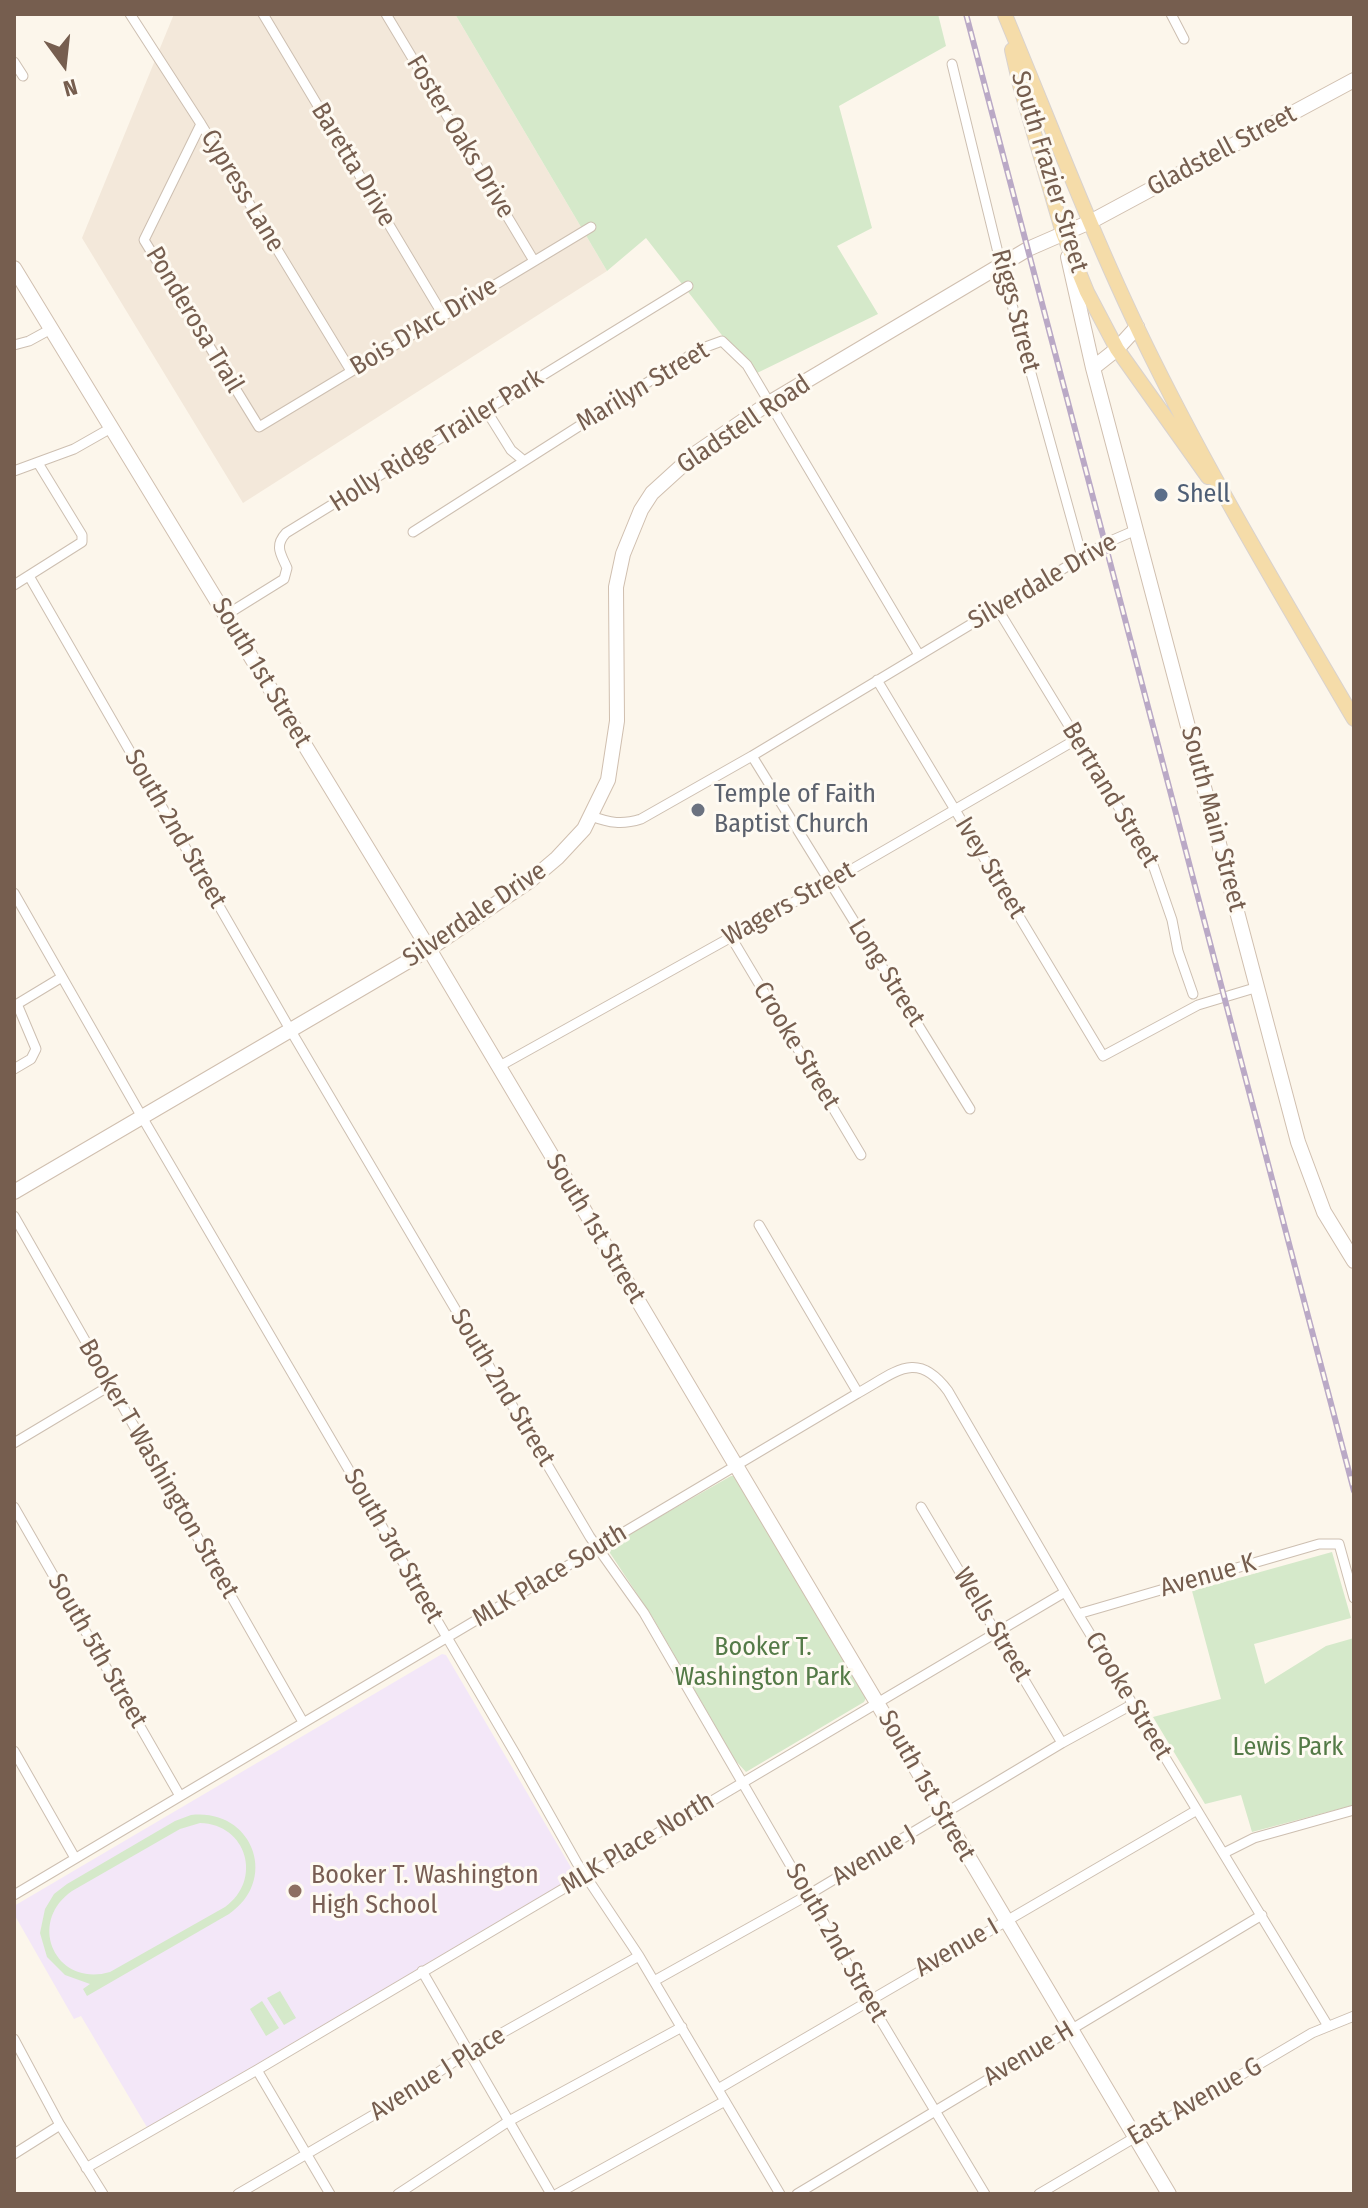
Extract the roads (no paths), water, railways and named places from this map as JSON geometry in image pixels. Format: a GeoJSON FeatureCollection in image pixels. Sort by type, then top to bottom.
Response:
{"type":"FeatureCollection","features":[{"type":"Feature","properties":{"kind":"main road","name":"South Frazier Street"},"geometry":{"type":"LineString","coordinates":[[1006,14],[1090,222],[1152,360],[1354,719]]}},
{"type":"Feature","properties":{"kind":"main road","name":"South Frazier Street"},"geometry":{"type":"LineString","coordinates":[[1006,14],[1020,85],[1063,233],[1087,292],[1117,349],[1241,523]]}},
{"type":"Feature","properties":{"kind":"street","name":"Cypress Lane"},"geometry":{"type":"LineString","coordinates":[[130,14],[201,124],[351,371]]}},
{"type":"Feature","properties":{"kind":"street","name":"Baretta Drive"},"geometry":{"type":"LineString","coordinates":[[263,14],[443,315]]}},
{"type":"Feature","properties":{"kind":"street","name":"Foster Oaks Drive"},"geometry":{"type":"LineString","coordinates":[[386,14],[534,261]]}},
{"type":"Feature","properties":{"kind":"street"},"geometry":{"type":"LineString","coordinates":[[1171,14],[1184,39]]}},
{"type":"Feature","properties":{"kind":"street"},"geometry":{"type":"LineString","coordinates":[[14,62],[23,76]]}},
{"type":"Feature","properties":{"kind":"street","name":"Riggs Street"},"geometry":{"type":"LineString","coordinates":[[952,64],[1001,265],[1082,557]]}},
{"type":"Feature","properties":{"kind":"street","name":"Gladstell Street"},"geometry":{"type":"LineString","coordinates":[[1090,222],[1354,80]]}},
{"type":"Feature","properties":{"kind":"street","name":"Ponderosa Trail"},"geometry":{"type":"LineString","coordinates":[[201,124],[144,240],[259,427]]}},
{"type":"Feature","properties":{"kind":"street","name":"Gladstell Road"},"geometry":{"type":"LineString","coordinates":[[591,816],[608,780],[617,721],[616,587],[623,554],[641,510],[662,481],[696,453],[769,403],[1001,265],[1090,222]]}},
{"type":"Feature","properties":{"kind":"street","name":"Bois D'Arc Drive"},"geometry":{"type":"LineString","coordinates":[[259,427],[591,227]]}},
{"type":"Feature","properties":{"kind":"street","name":"South Main Street"},"geometry":{"type":"LineString","coordinates":[[1063,233],[1093,368],[1298,1142],[1324,1212],[1354,1261]]}},
{"type":"Feature","properties":{"kind":"street","name":"South 1st Street"},"geometry":{"type":"LineString","coordinates":[[14,268],[429,949],[1169,2194]]}},
{"type":"Feature","properties":{"kind":"street","name":"Holly Ridge Trailer Park"},"geometry":{"type":"LineString","coordinates":[[226,615],[284,579],[287,568],[278,550],[279,541],[286,533],[688,286]]}},
{"type":"Feature","properties":{"kind":"street"},"geometry":{"type":"LineString","coordinates":[[1093,368],[1117,349],[1137,327]]}},
{"type":"Feature","properties":{"kind":"street"},"geometry":{"type":"LineString","coordinates":[[14,345],[51,329]]}},
{"type":"Feature","properties":{"kind":"street","name":"Marilyn Street"},"geometry":{"type":"LineString","coordinates":[[413,532],[700,349],[722,341],[747,365],[919,655]]}},
{"type":"Feature","properties":{"kind":"street"},"geometry":{"type":"LineString","coordinates":[[486,410],[511,450],[523,460]]}},
{"type":"Feature","properties":{"kind":"street"},"geometry":{"type":"LineString","coordinates":[[14,471],[74,449],[111,428]]}},
{"type":"Feature","properties":{"kind":"street"},"geometry":{"type":"LineString","coordinates":[[14,585],[81,545],[83,538],[38,463]]}},
{"type":"Feature","properties":{"kind":"street","name":"Silverdale Drive"},"geometry":{"type":"LineString","coordinates":[[14,1192],[429,949],[531,880],[584,829],[591,816],[610,823],[641,819],[752,756],[1082,557],[1136,530]]}},
{"type":"Feature","properties":{"kind":"street","name":"South 2nd Street"},"geometry":{"type":"LineString","coordinates":[[29,576],[291,1031],[598,1548],[644,1613],[985,2194]]}},
{"type":"Feature","properties":{"kind":"street","name":"Bertrand Street"},"geometry":{"type":"LineString","coordinates":[[997,608],[1152,862],[1193,994]]}},
{"type":"Feature","properties":{"kind":"street","name":"Ivey Street"},"geometry":{"type":"LineString","coordinates":[[877,680],[1103,1056],[1198,1005],[1258,987]]}},
{"type":"Feature","properties":{"kind":"street","name":"Wagers Street"},"geometry":{"type":"LineString","coordinates":[[498,1067],[830,882],[1077,739]]}},
{"type":"Feature","properties":{"kind":"street","name":"Long Street"},"geometry":{"type":"LineString","coordinates":[[752,756],[970,1109]]}},
{"type":"Feature","properties":{"kind":"street","name":"South 3rd Street"},"geometry":{"type":"LineString","coordinates":[[14,893],[446,1638],[780,2194]]}},
{"type":"Feature","properties":{"kind":"street","name":"Crooke Street"},"geometry":{"type":"LineString","coordinates":[[731,937],[861,1155]]}},
{"type":"Feature","properties":{"kind":"street"},"geometry":{"type":"LineString","coordinates":[[14,1069],[31,1059],[36,1049],[16,1005],[62,977]]}},
{"type":"Feature","properties":{"kind":"street","name":"Booker T Washington Street"},"geometry":{"type":"LineString","coordinates":[[14,1216],[303,1722]]}},
{"type":"Feature","properties":{"kind":"street"},"geometry":{"type":"LineString","coordinates":[[759,1225],[858,1393]]}},
{"type":"Feature","properties":{"kind":"street","name":"MLK Place South"},"geometry":{"type":"LineString","coordinates":[[14,1895],[858,1393],[896,1372],[913,1367],[925,1369]]}},
{"type":"Feature","properties":{"kind":"street","name":"Crooke Street"},"geometry":{"type":"LineString","coordinates":[[925,1369],[935,1374],[948,1391],[1078,1614],[1328,2026]]}},
{"type":"Feature","properties":{"kind":"street"},"geometry":{"type":"LineString","coordinates":[[14,1443],[111,1385]]}},
{"type":"Feature","properties":{"kind":"street","name":"South 5th Street"},"geometry":{"type":"LineString","coordinates":[[14,1507],[180,1796]]}},
{"type":"Feature","properties":{"kind":"street","name":"Wells Street"},"geometry":{"type":"LineString","coordinates":[[921,1507],[1062,1743]]}},
{"type":"Feature","properties":{"kind":"street","name":"Avenue K"},"geometry":{"type":"LineString","coordinates":[[1078,1614],[1319,1544],[1339,1544],[1354,1598]]}},
{"type":"Feature","properties":{"kind":"street","name":"MLK Place North"},"geometry":{"type":"LineString","coordinates":[[86,2168],[1065,1592]]}},
{"type":"Feature","properties":{"kind":"street","name":"Avenue J"},"geometry":{"type":"LineString","coordinates":[[654,1981],[808,1895],[1133,1704]]}},
{"type":"Feature","properties":{"kind":"street"},"geometry":{"type":"LineString","coordinates":[[14,1751],[75,1858]]}},
{"type":"Feature","properties":{"kind":"street","name":"Avenue I"},"geometry":{"type":"LineString","coordinates":[[718,2089],[1197,1810]]}},
{"type":"Feature","properties":{"kind":"street"},"geometry":{"type":"LineString","coordinates":[[1224,1853],[1254,1838],[1354,1810]]}},
{"type":"Feature","properties":{"kind":"street","name":"Avenue H"},"geometry":{"type":"LineString","coordinates":[[797,2194],[1262,1915]]}},
{"type":"Feature","properties":{"kind":"street","name":"Avenue J Place"},"geometry":{"type":"LineString","coordinates":[[238,2194],[382,2110],[470,2051],[639,1956]]}},
{"type":"Feature","properties":{"kind":"street"},"geometry":{"type":"LineString","coordinates":[[422,1971],[551,2194]]}},
{"type":"Feature","properties":{"kind":"street","name":"East Avenue G"},"geometry":{"type":"LineString","coordinates":[[1039,2194],[1328,2026],[1354,2016]]}},
{"type":"Feature","properties":{"kind":"street"},"geometry":{"type":"LineString","coordinates":[[398,2194],[509,2121],[682,2027]]}},
{"type":"Feature","properties":{"kind":"street"},"geometry":{"type":"LineString","coordinates":[[14,2039],[60,2125],[103,2194]]}},
{"type":"Feature","properties":{"kind":"street"},"geometry":{"type":"LineString","coordinates":[[257,2070],[330,2194]]}},
{"type":"Feature","properties":{"kind":"street"},"geometry":{"type":"LineString","coordinates":[[557,2194],[725,2101]]}},
{"type":"Feature","properties":{"kind":"street"},"geometry":{"type":"LineString","coordinates":[[14,2154],[60,2125]]}},
{"type":"Feature","properties":{"kind":"railway"},"geometry":{"type":"LineString","coordinates":[[966,14],[1354,1491]]}},
{"type":"Feature","properties":{"kind":"place","name":"Shell"},"geometry":{"type":"Point","coordinates":[1161,495]}},
{"type":"Feature","properties":{"kind":"place","name":"Temple of Faith Baptist Church"},"geometry":{"type":"Point","coordinates":[698,810]}},
{"type":"Feature","properties":{"kind":"place","name":"Booker T. Washington High School"},"geometry":{"type":"Point","coordinates":[295,1891]}},
{"type":"Feature","properties":{"kind":"park label","name":"Booker T. Washington Park"},"geometry":{"type":"Point","coordinates":[763,1663]}},
{"type":"Feature","properties":{"kind":"park label","name":"Lewis Park"},"geometry":{"type":"Point","coordinates":[1288,1748]}}]}
